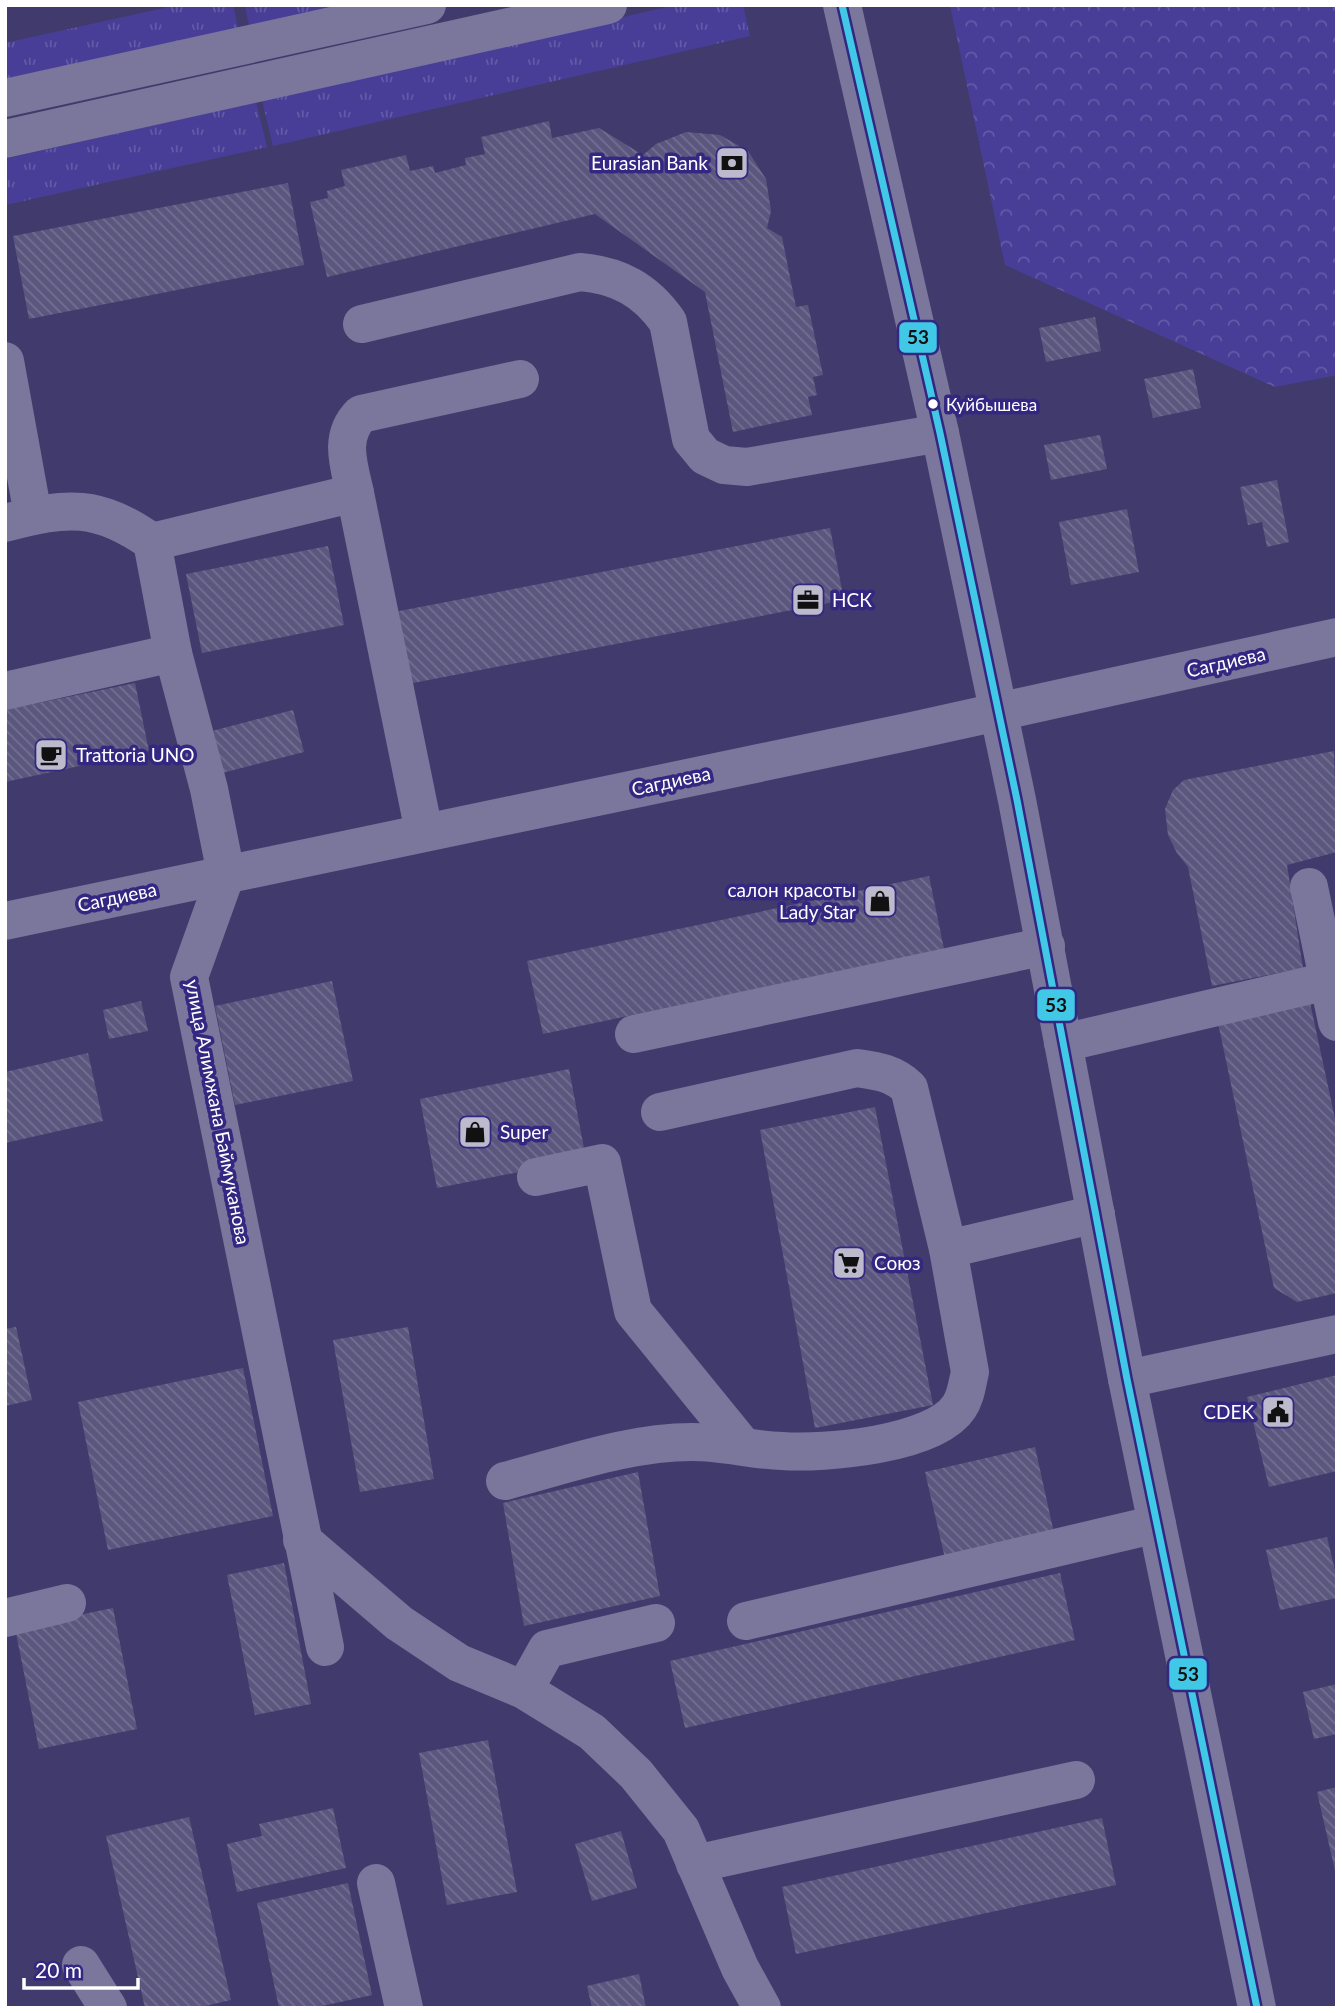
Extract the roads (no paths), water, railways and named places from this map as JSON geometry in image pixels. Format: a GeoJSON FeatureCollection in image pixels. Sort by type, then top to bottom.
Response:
{"type":"FeatureCollection","features":[{"type":"Feature","properties":{"kind":"street"},"geometry":{"type":"LineString","coordinates":[[5,99],[427,5]]}},
{"type":"Feature","properties":{"kind":"street"},"geometry":{"type":"LineString","coordinates":[[5,139],[393,53],[507,16],[608,5]]}},
{"type":"Feature","properties":{"kind":"street"},"geometry":{"type":"LineString","coordinates":[[842,5],[940,433],[999,711],[1127,1379],[1257,2008]]}},
{"type":"Feature","properties":{"kind":"street"},"geometry":{"type":"LineString","coordinates":[[384,15],[393,53]]}},
{"type":"Feature","properties":{"kind":"street"},"geometry":{"type":"LineString","coordinates":[[272,39],[281,78]]}},
{"type":"Feature","properties":{"kind":"street"},"geometry":{"type":"LineString","coordinates":[[162,64],[170,103]]}},
{"type":"Feature","properties":{"kind":"street"},"geometry":{"type":"LineString","coordinates":[[48,89],[56,128]]}},
{"type":"Feature","properties":{"kind":"street"},"geometry":{"type":"LineString","coordinates":[[362,324],[580,272],[602,274],[640,290],[657,305],[668,322],[691,439],[705,456],[724,465],[747,467],[940,433]]}},
{"type":"Feature","properties":{"kind":"street"},"geometry":{"type":"LineString","coordinates":[[5,361],[19,519],[94,511],[124,523],[152,542],[173,653],[209,789],[226,874]]}},
{"type":"Feature","properties":{"kind":"street"},"geometry":{"type":"LineString","coordinates":[[424,832],[355,494],[348,431],[361,414],[520,379]]}},
{"type":"Feature","properties":{"kind":"street"},"geometry":{"type":"LineString","coordinates":[[152,542],[355,494]]}},
{"type":"Feature","properties":{"kind":"street","name":"Сагдиева"},"geometry":{"type":"LineString","coordinates":[[5,921],[1337,637]]}},
{"type":"Feature","properties":{"kind":"street"},"geometry":{"type":"LineString","coordinates":[[5,691],[173,653]]}},
{"type":"Feature","properties":{"kind":"street","name":"улица Алимжана Баймуканова"},"geometry":{"type":"LineString","coordinates":[[226,874],[189,977],[325,1647]]}},
{"type":"Feature","properties":{"kind":"street"},"geometry":{"type":"LineString","coordinates":[[1309,887],[1337,1022]]}},
{"type":"Feature","properties":{"kind":"street"},"geometry":{"type":"LineString","coordinates":[[634,1034],[1046,946]]}},
{"type":"Feature","properties":{"kind":"street"},"geometry":{"type":"LineString","coordinates":[[1063,1043],[1328,981]]}},
{"type":"Feature","properties":{"kind":"street"},"geometry":{"type":"LineString","coordinates":[[505,1481],[630,1448],[692,1442],[742,1445],[779,1451],[852,1450],[925,1431],[957,1410],[966,1392],[970,1372],[948,1249],[909,1088],[896,1076],[857,1068],[660,1112]]}},
{"type":"Feature","properties":{"kind":"street"},"geometry":{"type":"LineString","coordinates":[[536,1177],[602,1163],[633,1311],[742,1445]]}},
{"type":"Feature","properties":{"kind":"street"},"geometry":{"type":"LineString","coordinates":[[948,1249],[1096,1214]]}},
{"type":"Feature","properties":{"kind":"street"},"geometry":{"type":"LineString","coordinates":[[1127,1379],[1337,1335]]}},
{"type":"Feature","properties":{"kind":"street"},"geometry":{"type":"LineString","coordinates":[[746,1621],[1157,1524]]}},
{"type":"Feature","properties":{"kind":"street"},"geometry":{"type":"LineString","coordinates":[[302,1540],[409,1630],[459,1663],[524,1690],[592,1732],[636,1774],[681,1830],[740,1968],[762,2008]]}},
{"type":"Feature","properties":{"kind":"street"},"geometry":{"type":"LineString","coordinates":[[5,1618],[67,1603]]}},
{"type":"Feature","properties":{"kind":"street"},"geometry":{"type":"LineString","coordinates":[[524,1690],[547,1649],[656,1623]]}},
{"type":"Feature","properties":{"kind":"street"},"geometry":{"type":"LineString","coordinates":[[695,1864],[1076,1780]]}},
{"type":"Feature","properties":{"kind":"street"},"geometry":{"type":"LineString","coordinates":[[376,1883],[404,2008]]}},
{"type":"Feature","properties":{"kind":"street"},"geometry":{"type":"LineString","coordinates":[[80,1965],[108,2008]]}},
{"type":"Feature","properties":{"kind":"place","name":"Eurasian Bank"},"geometry":{"type":"Point","coordinates":[732,163]}},
{"type":"Feature","properties":{"kind":"place","name":"Куйбышева"},"geometry":{"type":"Point","coordinates":[933,404]}},
{"type":"Feature","properties":{"kind":"place","name":"НСК"},"geometry":{"type":"Point","coordinates":[808,600]}},
{"type":"Feature","properties":{"kind":"place","name":"Trattoria UNO"},"geometry":{"type":"Point","coordinates":[51,755]}},
{"type":"Feature","properties":{"kind":"place","name":"салон красоты Lady Star"},"geometry":{"type":"Point","coordinates":[880,901]}},
{"type":"Feature","properties":{"kind":"place","name":"Super"},"geometry":{"type":"Point","coordinates":[475,1132]}},
{"type":"Feature","properties":{"kind":"place","name":"Союз"},"geometry":{"type":"Point","coordinates":[849,1263]}},
{"type":"Feature","properties":{"kind":"place","name":"CDEK"},"geometry":{"type":"Point","coordinates":[1278,1412]}}]}
